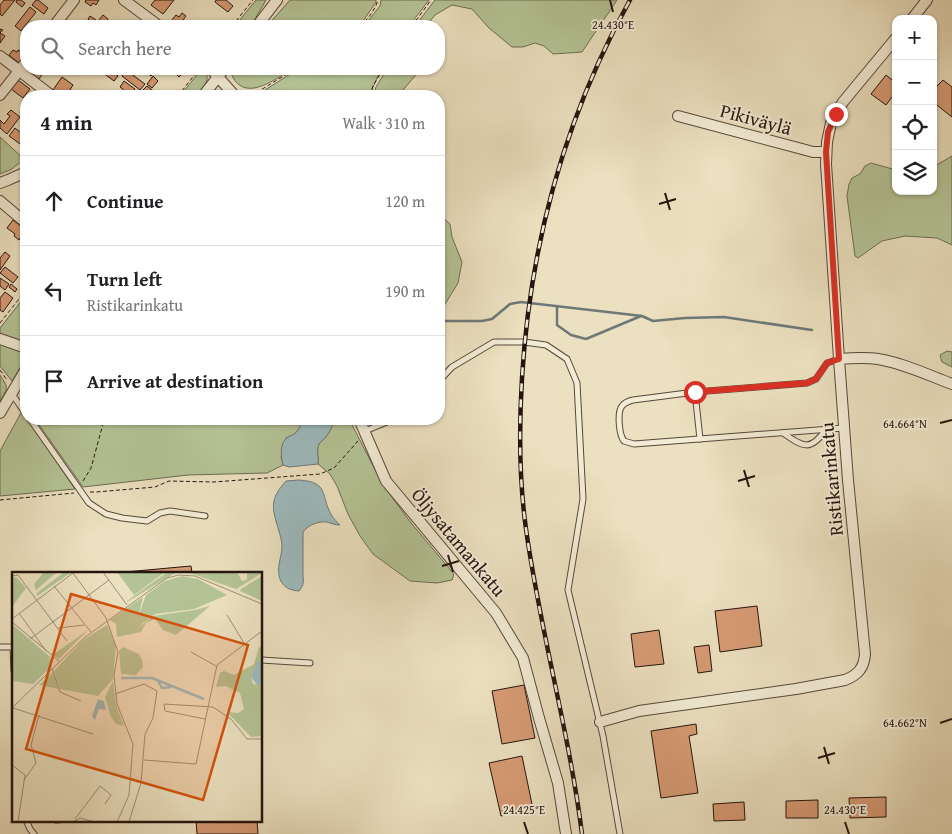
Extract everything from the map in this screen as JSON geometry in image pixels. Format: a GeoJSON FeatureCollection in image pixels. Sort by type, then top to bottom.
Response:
{"type":"FeatureCollection","features":[{"type":"Feature","properties":{"kind":"street"},"geometry":{"type":"LineString","coordinates":[[59,20],[74,0]]}},
{"type":"Feature","properties":{"kind":"street"},"geometry":{"type":"LineString","coordinates":[[124,0],[151,20]]}},
{"type":"Feature","properties":{"kind":"street"},"geometry":{"type":"LineString","coordinates":[[262,20],[277,0]]}},
{"type":"Feature","properties":{"kind":"street"},"geometry":{"type":"LineString","coordinates":[[915,15],[927,0]]}},
{"type":"Feature","properties":{"kind":"street","name":"Ristikarinkatu"},"geometry":{"type":"LineString","coordinates":[[600,722],[639,711],[846,680],[862,668],[865,654],[844,428],[826,152],[828,132],[843,102],[892,43]]}},
{"type":"Feature","properties":{"kind":"street"},"geometry":{"type":"LineString","coordinates":[[0,56],[19,71],[0,95]]}},
{"type":"Feature","properties":{"kind":"street"},"geometry":{"type":"LineString","coordinates":[[24,75],[44,90]]}},
{"type":"Feature","properties":{"kind":"street"},"geometry":{"type":"LineString","coordinates":[[207,90],[216,75]]}},
{"type":"Feature","properties":{"kind":"street"},"geometry":{"type":"LineString","coordinates":[[221,75],[231,90]]}},
{"type":"Feature","properties":{"kind":"street","name":"Pikiväylä"},"geometry":{"type":"LineString","coordinates":[[678,116],[802,150],[826,152]]}},
{"type":"Feature","properties":{"kind":"street"},"geometry":{"type":"LineString","coordinates":[[0,183],[20,175]]}},
{"type":"Feature","properties":{"kind":"street"},"geometry":{"type":"LineString","coordinates":[[0,201],[20,218]]}},
{"type":"Feature","properties":{"kind":"street"},"geometry":{"type":"LineString","coordinates":[[0,339],[20,346]]}},
{"type":"Feature","properties":{"kind":"street"},"geometry":{"type":"LineString","coordinates":[[839,359],[858,357],[879,359],[952,384]]}},
{"type":"Feature","properties":{"kind":"street"},"geometry":{"type":"LineString","coordinates":[[0,413],[20,379]]}},
{"type":"Feature","properties":{"kind":"street","name":"Öljysatamankatu"},"geometry":{"type":"LineString","coordinates":[[361,425],[386,481],[496,613],[524,658],[558,783],[566,834]]}},
{"type":"Feature","properties":{"kind":"lane"},"geometry":{"type":"LineString","coordinates":[[445,375],[452,367],[494,342],[524,342],[546,345],[567,359],[577,383],[584,499],[568,590],[600,722],[620,834]]}},
{"type":"Feature","properties":{"kind":"lane"},"geometry":{"type":"LineString","coordinates":[[839,359],[827,363],[816,379],[807,383],[695,392],[627,402],[621,407],[620,412],[621,435],[624,441],[634,444],[844,428]]}},
{"type":"Feature","properties":{"kind":"lane"},"geometry":{"type":"LineString","coordinates":[[13,391],[20,403]]}},
{"type":"Feature","properties":{"kind":"lane"},"geometry":{"type":"LineString","coordinates":[[695,392],[700,439]]}},
{"type":"Feature","properties":{"kind":"lane"},"geometry":{"type":"LineString","coordinates":[[34,425],[88,503],[106,514],[147,521],[160,513],[170,511],[205,516]]}},
{"type":"Feature","properties":{"kind":"lane"},"geometry":{"type":"LineString","coordinates":[[364,432],[380,425]]}},
{"type":"Feature","properties":{"kind":"lane"},"geometry":{"type":"LineString","coordinates":[[782,432],[798,443],[806,445],[816,443],[826,429]]}},
{"type":"Feature","properties":{"kind":"lane"},"geometry":{"type":"LineString","coordinates":[[262,660],[310,663]]}},
{"type":"Feature","properties":{"kind":"lane"},"geometry":{"type":"LineString","coordinates":[[27,822],[34,834]]}},
{"type":"Feature","properties":{"kind":"path"},"geometry":{"type":"LineString","coordinates":[[237,20],[253,0]]}},
{"type":"Feature","properties":{"kind":"path"},"geometry":{"type":"LineString","coordinates":[[365,20],[378,3],[378,0]]}},
{"type":"Feature","properties":{"kind":"path"},"geometry":{"type":"LineString","coordinates":[[416,20],[431,0]]}},
{"type":"Feature","properties":{"kind":"path"},"geometry":{"type":"LineString","coordinates":[[183,90],[194,75]]}},
{"type":"Feature","properties":{"kind":"path"},"geometry":{"type":"LineString","coordinates":[[261,90],[285,75]]}},
{"type":"Feature","properties":{"kind":"path"},"geometry":{"type":"LineString","coordinates":[[372,90],[379,75]]}},
{"type":"Feature","properties":{"kind":"path"},"geometry":{"type":"LineString","coordinates":[[0,323],[20,298]]}},
{"type":"Feature","properties":{"kind":"path"},"geometry":{"type":"LineString","coordinates":[[0,370],[13,391]]}},
{"type":"Feature","properties":{"kind":"path"},"geometry":{"type":"LineString","coordinates":[[80,490],[91,468],[103,425]]}},
{"type":"Feature","properties":{"kind":"path"},"geometry":{"type":"LineString","coordinates":[[0,500],[80,490],[96,492],[156,488],[169,481],[214,482],[320,474],[334,468],[364,432]]}},
{"type":"Feature","properties":{"kind":"green space"},"geometry":{"type":"Polygon","coordinates":[[[256,0],[266,0],[254,20],[240,20],[256,0]]]}},
{"type":"Feature","properties":{"kind":"green space"},"geometry":{"type":"Polygon","coordinates":[[[290,0],[376,0],[364,20],[272,20],[290,0]]]}},
{"type":"Feature","properties":{"kind":"green space"},"geometry":{"type":"Polygon","coordinates":[[[381,0],[429,0],[414,20],[369,20],[380,6],[381,0]]]}},
{"type":"Feature","properties":{"kind":"green space"},"geometry":{"type":"Polygon","coordinates":[[[435,0],[617,0],[582,52],[553,54],[544,46],[535,43],[523,47],[512,47],[489,28],[472,9],[452,5],[435,15],[431,20],[420,20],[435,0]]]}},
{"type":"Feature","properties":{"kind":"green space"},"geometry":{"type":"Polygon","coordinates":[[[197,75],[206,75],[207,80],[201,90],[185,90],[197,75]]]}},
{"type":"Feature","properties":{"kind":"green space"},"geometry":{"type":"Polygon","coordinates":[[[232,75],[283,75],[259,87],[243,87],[236,82],[232,75]]]}},
{"type":"Feature","properties":{"kind":"green space"},"geometry":{"type":"Polygon","coordinates":[[[289,75],[378,75],[372,90],[265,90],[289,75]]]}},
{"type":"Feature","properties":{"kind":"green space"},"geometry":{"type":"Polygon","coordinates":[[[383,75],[415,75],[403,90],[375,90],[383,75]]]}},
{"type":"Feature","properties":{"kind":"green space"},"geometry":{"type":"Polygon","coordinates":[[[0,137],[20,155],[20,162],[12,169],[0,174],[0,137]]]}},
{"type":"Feature","properties":{"kind":"green space"},"geometry":{"type":"Polygon","coordinates":[[[952,156],[952,245],[937,238],[905,236],[882,241],[858,258],[855,256],[847,196],[852,178],[860,174],[865,166],[871,163],[892,169],[892,195],[937,195],[937,165],[952,156]]]}},
{"type":"Feature","properties":{"kind":"green space"},"geometry":{"type":"Polygon","coordinates":[[[445,219],[450,224],[452,237],[462,262],[458,283],[445,304],[445,219]]]}},
{"type":"Feature","properties":{"kind":"green space"},"geometry":{"type":"Polygon","coordinates":[[[20,303],[20,341],[0,334],[0,328],[20,303]]]}},
{"type":"Feature","properties":{"kind":"green space"},"geometry":{"type":"Polygon","coordinates":[[[0,343],[20,352],[20,367],[12,381],[0,366],[0,343]]]}},
{"type":"Feature","properties":{"kind":"green space"},"geometry":{"type":"Polygon","coordinates":[[[947,351],[952,352],[952,367],[942,362],[940,355],[947,351]]]}},
{"type":"Feature","properties":{"kind":"green space"},"geometry":{"type":"Polygon","coordinates":[[[0,375],[6,388],[0,401],[0,375]]]}},
{"type":"Feature","properties":{"kind":"green space"},"geometry":{"type":"Polygon","coordinates":[[[20,415],[20,425],[31,425],[75,489],[0,496],[0,451],[20,415]]]}},
{"type":"Feature","properties":{"kind":"green space"},"geometry":{"type":"Polygon","coordinates":[[[39,425],[300,425],[292,436],[286,438],[281,457],[283,465],[267,473],[188,475],[83,487],[39,425]]]}},
{"type":"Feature","properties":{"kind":"green space"},"geometry":{"type":"Polygon","coordinates":[[[332,425],[352,425],[383,485],[411,523],[454,574],[452,580],[437,583],[410,581],[373,554],[348,514],[330,474],[318,464],[318,446],[330,431],[332,425]]]}},
{"type":"Feature","properties":{"kind":"water"},"geometry":{"type":"Polygon","coordinates":[[[301,425],[332,425],[330,431],[318,446],[318,464],[289,467],[283,465],[281,454],[283,443],[301,425]]]}},
{"type":"Feature","properties":{"kind":"water"},"geometry":{"type":"Polygon","coordinates":[[[286,481],[309,481],[320,487],[328,509],[340,525],[320,522],[310,525],[303,532],[303,581],[299,591],[289,589],[280,580],[279,565],[282,544],[275,516],[274,499],[286,481]]]}},
{"type":"Feature","properties":{"kind":"building"},"geometry":{"type":"Polygon","coordinates":[[[4,0],[15,0],[2,16],[0,14],[0,5],[4,0]]]}},
{"type":"Feature","properties":{"kind":"building"},"geometry":{"type":"Polygon","coordinates":[[[17,0],[25,3],[22,7],[16,2],[17,0]]]}},
{"type":"Feature","properties":{"kind":"building"},"geometry":{"type":"Polygon","coordinates":[[[36,0],[48,8],[44,14],[32,5],[36,0]]]}},
{"type":"Feature","properties":{"kind":"building"},"geometry":{"type":"Polygon","coordinates":[[[86,0],[99,0],[96,5],[93,3],[91,6],[85,2],[86,0]]]}},
{"type":"Feature","properties":{"kind":"building"},"geometry":{"type":"Polygon","coordinates":[[[155,0],[174,0],[163,14],[151,5],[155,0]]]}},
{"type":"Feature","properties":{"kind":"building"},"geometry":{"type":"Polygon","coordinates":[[[216,0],[226,0],[233,6],[228,12],[215,2],[216,0]]]}},
{"type":"Feature","properties":{"kind":"building"},"geometry":{"type":"Polygon","coordinates":[[[30,7],[36,12],[30,20],[20,20],[20,30],[15,26],[30,7]]]}},
{"type":"Feature","properties":{"kind":"building"},"geometry":{"type":"Polygon","coordinates":[[[182,13],[186,16],[183,20],[172,20],[176,15],[179,17],[182,13]]]}},
{"type":"Feature","properties":{"kind":"building"},"geometry":{"type":"Polygon","coordinates":[[[103,15],[108,19],[107,20],[99,20],[103,15]]]}},
{"type":"Feature","properties":{"kind":"building"},"geometry":{"type":"Polygon","coordinates":[[[90,16],[96,20],[89,20],[90,16]]]}},
{"type":"Feature","properties":{"kind":"building"},"geometry":{"type":"Polygon","coordinates":[[[0,33],[5,36],[0,43],[0,33]]]}},
{"type":"Feature","properties":{"kind":"building"},"geometry":{"type":"Polygon","coordinates":[[[13,50],[20,51],[20,62],[19,63],[9,55],[13,50]]]}},
{"type":"Feature","properties":{"kind":"building"},"geometry":{"type":"Polygon","coordinates":[[[33,75],[42,75],[39,79],[33,75]]]}},
{"type":"Feature","properties":{"kind":"building"},"geometry":{"type":"Polygon","coordinates":[[[106,75],[117,75],[118,76],[114,81],[106,75]]]}},
{"type":"Feature","properties":{"kind":"building"},"geometry":{"type":"Polygon","coordinates":[[[133,75],[145,84],[140,90],[122,76],[133,75]]]}},
{"type":"Feature","properties":{"kind":"building"},"geometry":{"type":"Polygon","coordinates":[[[886,75],[892,80],[892,97],[886,105],[871,94],[886,75]]]}},
{"type":"Feature","properties":{"kind":"building"},"geometry":{"type":"Polygon","coordinates":[[[153,76],[158,81],[152,88],[147,84],[153,76]]]}},
{"type":"Feature","properties":{"kind":"building"},"geometry":{"type":"Polygon","coordinates":[[[62,77],[73,85],[70,90],[53,90],[62,77]]]}},
{"type":"Feature","properties":{"kind":"building"},"geometry":{"type":"Polygon","coordinates":[[[18,80],[30,89],[20,90],[20,96],[11,89],[18,80]]]}},
{"type":"Feature","properties":{"kind":"building"},"geometry":{"type":"Polygon","coordinates":[[[943,80],[952,87],[952,117],[937,105],[937,86],[943,80]]]}},
{"type":"Feature","properties":{"kind":"building"},"geometry":{"type":"Polygon","coordinates":[[[124,81],[135,89],[124,90],[120,87],[124,81]]]}},
{"type":"Feature","properties":{"kind":"building"},"geometry":{"type":"Polygon","coordinates":[[[147,86],[152,90],[143,90],[147,86]]]}},
{"type":"Feature","properties":{"kind":"building"},"geometry":{"type":"Polygon","coordinates":[[[11,110],[20,117],[7,134],[0,128],[0,120],[4,124],[10,116],[7,114],[11,110]]]}},
{"type":"Feature","properties":{"kind":"building"},"geometry":{"type":"Polygon","coordinates":[[[15,128],[20,132],[20,144],[9,136],[15,128]]]}},
{"type":"Feature","properties":{"kind":"building"},"geometry":{"type":"Polygon","coordinates":[[[13,220],[20,225],[19,240],[14,236],[15,234],[7,228],[13,220]]]}},
{"type":"Feature","properties":{"kind":"building"},"geometry":{"type":"Polygon","coordinates":[[[5,252],[10,256],[0,270],[0,258],[5,252]]]}},
{"type":"Feature","properties":{"kind":"building"},"geometry":{"type":"Polygon","coordinates":[[[5,267],[18,277],[13,283],[0,273],[5,267]]]}},
{"type":"Feature","properties":{"kind":"building"},"geometry":{"type":"Polygon","coordinates":[[[0,278],[9,284],[5,290],[0,286],[0,278]]]}},
{"type":"Feature","properties":{"kind":"building"},"geometry":{"type":"Polygon","coordinates":[[[11,284],[17,289],[15,292],[9,287],[11,284]]]}},
{"type":"Feature","properties":{"kind":"building"},"geometry":{"type":"Polygon","coordinates":[[[5,292],[13,298],[3,312],[0,310],[0,298],[5,292]]]}},
{"type":"Feature","properties":{"kind":"building"},"geometry":{"type":"Polygon","coordinates":[[[191,566],[192,572],[125,572],[191,566]]]}},
{"type":"Feature","properties":{"kind":"building"},"geometry":{"type":"Polygon","coordinates":[[[757,606],[762,646],[720,652],[715,611],[757,606]]]}},
{"type":"Feature","properties":{"kind":"building"},"geometry":{"type":"Polygon","coordinates":[[[659,630],[664,664],[635,667],[631,634],[659,630]]]}},
{"type":"Feature","properties":{"kind":"building"},"geometry":{"type":"Polygon","coordinates":[[[709,645],[712,671],[698,673],[694,647],[709,645]]]}},
{"type":"Feature","properties":{"kind":"building"},"geometry":{"type":"Polygon","coordinates":[[[524,685],[535,738],[502,744],[492,691],[524,685]]]}},
{"type":"Feature","properties":{"kind":"building"},"geometry":{"type":"Polygon","coordinates":[[[696,724],[697,734],[689,736],[698,793],[661,798],[651,731],[696,724]]]}},
{"type":"Feature","properties":{"kind":"building"},"geometry":{"type":"Polygon","coordinates":[[[522,756],[533,809],[501,816],[489,763],[522,756]]]}},
{"type":"Feature","properties":{"kind":"building"},"geometry":{"type":"Polygon","coordinates":[[[886,797],[886,817],[850,818],[849,798],[886,797]]]}},
{"type":"Feature","properties":{"kind":"building"},"geometry":{"type":"Polygon","coordinates":[[[818,800],[818,818],[786,818],[786,801],[818,800]]]}},
{"type":"Feature","properties":{"kind":"building"},"geometry":{"type":"Polygon","coordinates":[[[744,802],[745,820],[714,821],[713,804],[744,802]]]}},
{"type":"Feature","properties":{"kind":"building"},"geometry":{"type":"Polygon","coordinates":[[[196,822],[257,822],[258,834],[197,834],[196,822]]]}},
{"type":"Feature","properties":{"kind":"waterway"},"geometry":{"type":"LineString","coordinates":[[445,321],[482,321],[492,319],[510,304],[521,302],[642,316],[653,321],[724,317],[812,330]]}},
{"type":"Feature","properties":{"kind":"waterway"},"geometry":{"type":"LineString","coordinates":[[557,306],[557,325],[571,335],[586,339],[641,316]]}},
{"type":"Feature","properties":{"kind":"railway"},"geometry":{"type":"LineString","coordinates":[[582,834],[570,757],[539,605],[526,529],[520,454],[522,378],[526,328],[533,279],[555,183],[569,136],[587,90],[607,44],[630,0]]}},
{"type":"Feature","properties":{"kind":"route"},"geometry":{"type":"LineString","coordinates":[[695,392],[807,383],[816,379],[827,363],[839,359],[826,164],[828,132],[836,114]]}}]}
